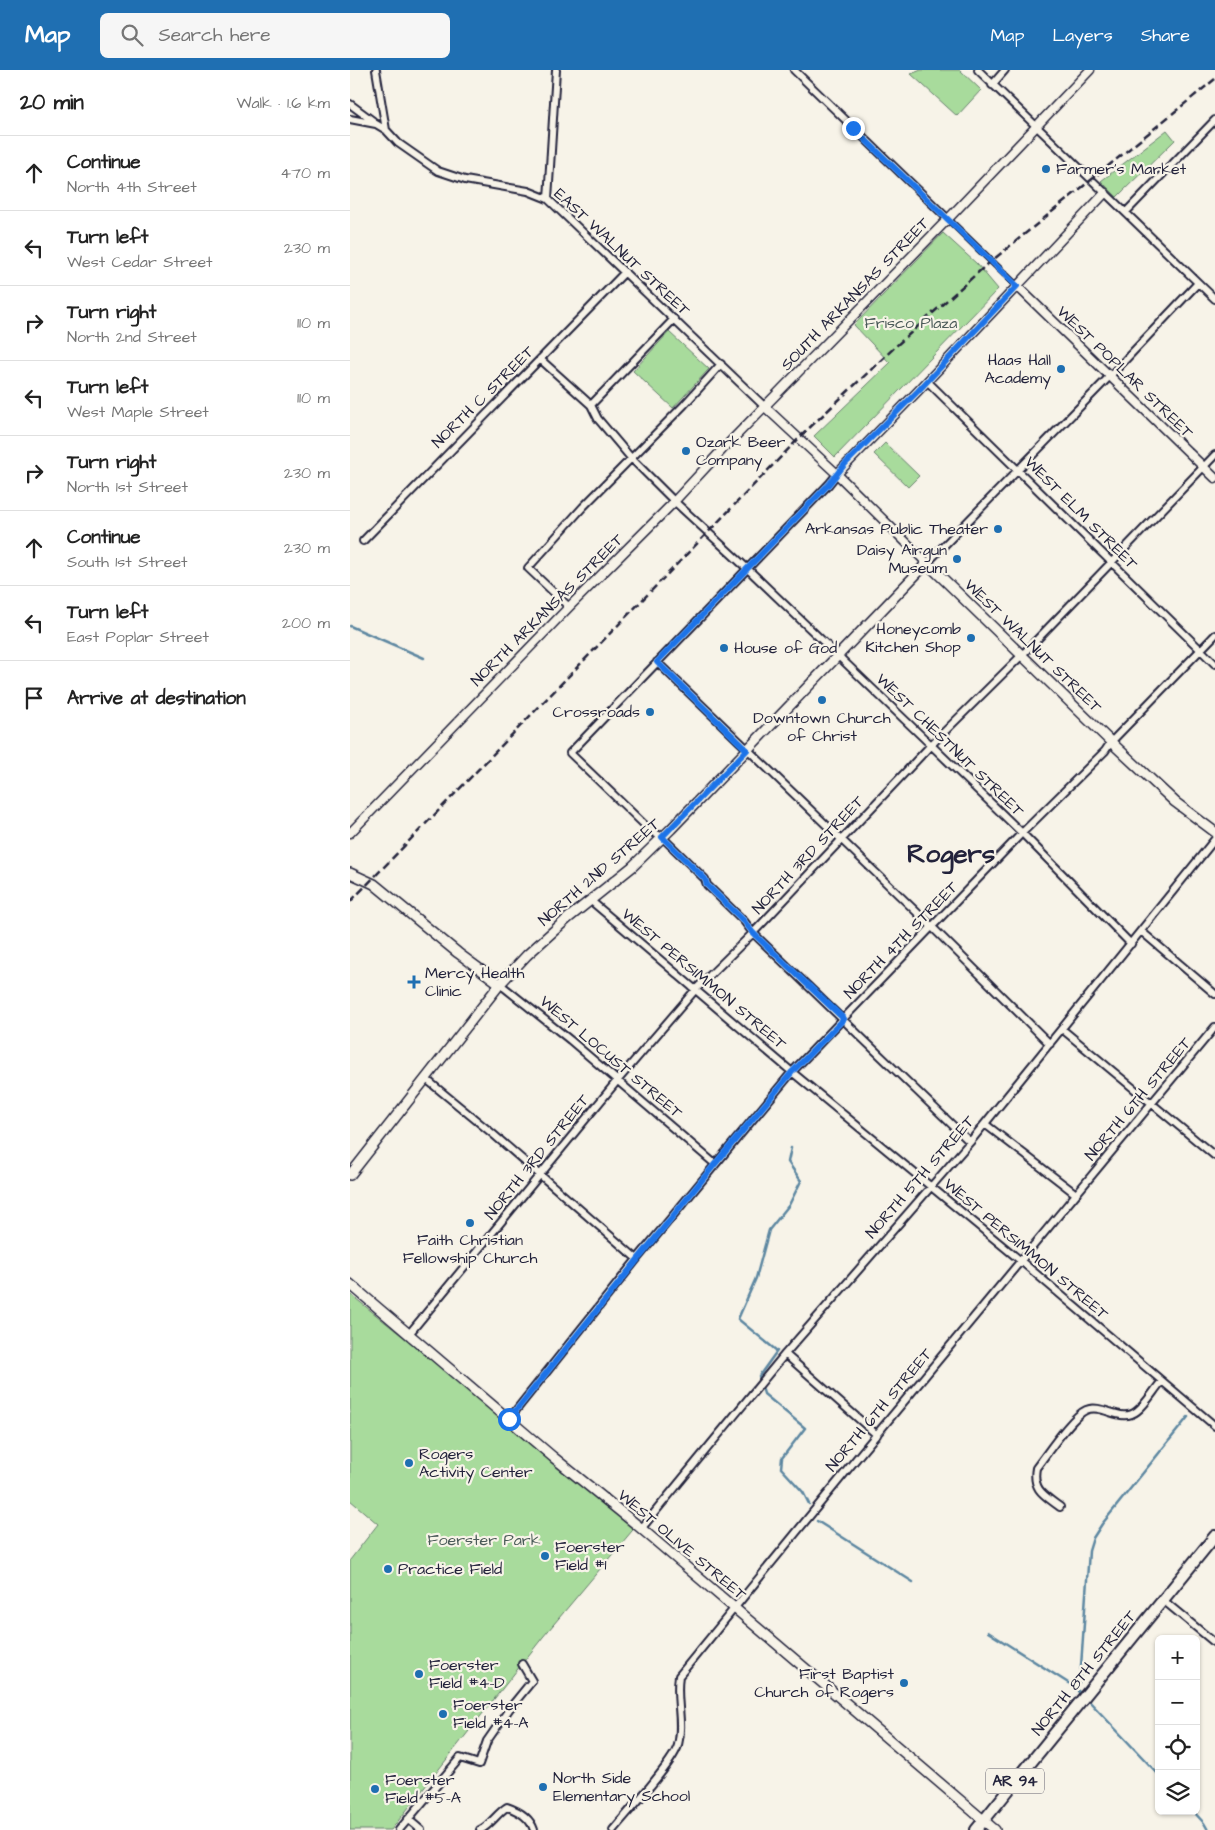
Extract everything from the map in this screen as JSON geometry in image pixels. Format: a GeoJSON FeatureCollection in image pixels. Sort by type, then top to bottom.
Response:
{"type":"FeatureCollection","features":[{"type":"Feature","properties":{"kind":"main road","name":"WEST WALNUT STREET"},"geometry":{"type":"LineString","coordinates":[[927,563],[1110,742],[1175,802],[1215,832]]}},
{"type":"Feature","properties":{"kind":"main road","name":"NORTH 2ND STREET"},"geometry":{"type":"LineString","coordinates":[[350,1175],[500,984],[567,919],[632,867],[838,657],[927,563]]}},
{"type":"Feature","properties":{"kind":"main road","name":"WEST LOCUST STREET"},"geometry":{"type":"LineString","coordinates":[[350,873],[370,881],[458,953],[500,984]]}},
{"type":"Feature","properties":{"kind":"main road","name":"WEST OLIVE STREET"},"geometry":{"type":"LineString","coordinates":[[350,1284],[994,1830]]}},
{"type":"Feature","properties":{"kind":"main road","name":"NORTH 8TH STREET"},"geometry":{"type":"LineString","coordinates":[[976,1830],[1215,1536]]}},
{"type":"Feature","properties":{"kind":"street"},"geometry":{"type":"LineString","coordinates":[[376,70],[386,130]]}},
{"type":"Feature","properties":{"kind":"street"},"geometry":{"type":"LineString","coordinates":[[548,199],[556,70]]}},
{"type":"Feature","properties":{"kind":"street"},"geometry":{"type":"LineString","coordinates":[[794,70],[1017,286]]}},
{"type":"Feature","properties":{"kind":"street"},"geometry":{"type":"LineString","coordinates":[[978,70],[1215,299]]}},
{"type":"Feature","properties":{"kind":"street"},"geometry":{"type":"LineString","coordinates":[[992,85],[1005,70]]}},
{"type":"Feature","properties":{"kind":"street","name":"SOUTH ARKANSAS STREET"},"geometry":{"type":"LineString","coordinates":[[765,406],[948,219],[1090,70]]}},
{"type":"Feature","properties":{"kind":"street"},"geometry":{"type":"LineString","coordinates":[[350,104],[376,124]]}},
{"type":"Feature","properties":{"kind":"street","name":"EAST WALNUT STREET"},"geometry":{"type":"LineString","coordinates":[[350,119],[376,124],[386,130],[398,143],[438,171],[465,180],[528,191],[548,199],[837,474]]}},
{"type":"Feature","properties":{"kind":"street"},"geometry":{"type":"LineString","coordinates":[[1126,212],[1215,120]]}},
{"type":"Feature","properties":{"kind":"street"},"geometry":{"type":"LineString","coordinates":[[970,1142],[753,933],[744,921],[707,885],[705,879],[662,837],[651,831],[570,753],[1105,194]]}},
{"type":"Feature","properties":{"kind":"street","name":"NORTH C STREET"},"geometry":{"type":"LineString","coordinates":[[363,541],[625,272]]}},
{"type":"Feature","properties":{"kind":"street"},"geometry":{"type":"LineString","coordinates":[[927,563],[1198,283]]}},
{"type":"Feature","properties":{"kind":"street","name":"WEST POPLAR STREET"},"geometry":{"type":"LineString","coordinates":[[1017,286],[1215,478]]}},
{"type":"Feature","properties":{"kind":"street"},"geometry":{"type":"LineString","coordinates":[[591,405],[674,319]]}},
{"type":"Feature","properties":{"kind":"street","name":"WEST CHESTNUT STREET"},"geometry":{"type":"LineString","coordinates":[[540,359],[591,405],[598,419],[631,458],[674,501],[747,568],[1022,833],[1132,944]]}},
{"type":"Feature","properties":{"kind":"street"},"geometry":{"type":"LineString","coordinates":[[569,607],[528,568],[583,507],[684,405],[721,364]]}},
{"type":"Feature","properties":{"kind":"street","name":"WEST ELM STREET"},"geometry":{"type":"LineString","coordinates":[[928,381],[1215,664]]}},
{"type":"Feature","properties":{"kind":"street","name":"NORTH ARKANSAS STREET"},"geometry":{"type":"LineString","coordinates":[[350,833],[765,406]]}},
{"type":"Feature","properties":{"kind":"street","name":"NORTH 3RD STREET"},"geometry":{"type":"LineString","coordinates":[[409,1334],[617,1081],[696,989],[753,933],[841,839],[1112,563],[1215,455]]}},
{"type":"Feature","properties":{"kind":"street","name":"WEST WALNUT STREET"},"geometry":{"type":"LineString","coordinates":[[837,474],[927,563]]}},
{"type":"Feature","properties":{"kind":"street","name":"NORTH 4TH STREET"},"geometry":{"type":"LineString","coordinates":[[509,1419],[637,1259],[792,1072],[1022,833],[1105,751],[1110,742],[1215,635]]}},
{"type":"Feature","properties":{"kind":"street"},"geometry":{"type":"LineString","coordinates":[[657,662],[1050,1044]]}},
{"type":"Feature","properties":{"kind":"street","name":"NORTH 5TH STREET"},"geometry":{"type":"LineString","coordinates":[[641,1529],[785,1354],[985,1124],[1132,944],[1215,838]]}},
{"type":"Feature","properties":{"kind":"street","name":"WEST PERSIMMON STREET"},"geometry":{"type":"LineString","coordinates":[[590,900],[792,1072],[1022,1261],[1215,1426]]}},
{"type":"Feature","properties":{"kind":"street"},"geometry":{"type":"LineString","coordinates":[[1141,931],[1215,994]]}},
{"type":"Feature","properties":{"kind":"street","name":"WEST LOCUST STREET"},"geometry":{"type":"LineString","coordinates":[[500,984],[715,1164]]}},
{"type":"Feature","properties":{"kind":"street","name":"NORTH 6TH STREET"},"geometry":{"type":"LineString","coordinates":[[613,1830],[670,1760],[678,1747],[680,1728],[677,1689],[679,1676],[876,1435],[1215,1027]]}},
{"type":"Feature","properties":{"kind":"street"},"geometry":{"type":"LineString","coordinates":[[1062,1028],[1215,1156]]}},
{"type":"Feature","properties":{"kind":"street"},"geometry":{"type":"LineString","coordinates":[[426,1079],[637,1259]]}},
{"type":"Feature","properties":{"kind":"street"},"geometry":{"type":"LineString","coordinates":[[985,1124],[1076,1194]]}},
{"type":"Feature","properties":{"kind":"street"},"geometry":{"type":"LineString","coordinates":[[785,1354],[876,1435]]}},
{"type":"Feature","properties":{"kind":"street"},"geometry":{"type":"LineString","coordinates":[[1060,1507],[1040,1492],[1034,1479],[1036,1468],[1079,1414],[1093,1408],[1117,1415],[1128,1415],[1137,1411],[1162,1381]]}},
{"type":"Feature","properties":{"kind":"street"},"geometry":{"type":"LineString","coordinates":[[1163,1600],[1215,1643]]}},
{"type":"Feature","properties":{"kind":"street"},"geometry":{"type":"LineString","coordinates":[[400,1830],[460,1758],[479,1764],[487,1741],[532,1681],[522,1664]]}},
{"type":"Feature","properties":{"kind":"street"},"geometry":{"type":"LineString","coordinates":[[480,1830],[485,1828],[498,1813],[507,1807],[524,1815],[534,1830]]}},
{"type":"Feature","properties":{"kind":"street"},"geometry":{"type":"LineString","coordinates":[[408,1819],[421,1830]]}},
{"type":"Feature","properties":{"kind":"green space"},"geometry":{"type":"Polygon","coordinates":[[[921,70],[960,70],[981,90],[957,116],[911,74],[921,70]]]}},
{"type":"Feature","properties":{"kind":"green space"},"geometry":{"type":"Polygon","coordinates":[[[1167,130],[1175,140],[1117,197],[1101,181],[1167,130]]]}},
{"type":"Feature","properties":{"kind":"green space","name":"Frisco Plaza"},"geometry":{"type":"Polygon","coordinates":[[[943,233],[977,264],[998,289],[835,457],[814,436],[890,363],[854,325],[943,233]]]}},
{"type":"Feature","properties":{"kind":"green space"},"geometry":{"type":"Polygon","coordinates":[[[669,332],[709,369],[673,408],[633,371],[669,332]]]}},
{"type":"Feature","properties":{"kind":"green space"},"geometry":{"type":"Polygon","coordinates":[[[885,443],[919,476],[908,487],[874,454],[885,443]]]}},
{"type":"Feature","properties":{"kind":"green space","name":"Foerster Park"},"geometry":{"type":"Polygon","coordinates":[[[350,1294],[637,1525],[543,1637],[391,1830],[350,1830],[350,1560],[378,1524],[350,1500],[350,1294]]]}},
{"type":"Feature","properties":{"kind":"waterway"},"geometry":{"type":"LineString","coordinates":[[350,626],[424,658]]}},
{"type":"Feature","properties":{"kind":"waterway"},"geometry":{"type":"LineString","coordinates":[[791,1148],[788,1162],[801,1181],[789,1205],[769,1230],[756,1278],[738,1319],[777,1351],[759,1376],[764,1394],[805,1428],[782,1458],[781,1468],[803,1492],[809,1504]]}},
{"type":"Feature","properties":{"kind":"waterway"},"geometry":{"type":"LineString","coordinates":[[1075,1688],[1080,1681],[1089,1551],[1093,1538],[1102,1524],[1188,1417]]}},
{"type":"Feature","properties":{"kind":"waterway"},"geometry":{"type":"LineString","coordinates":[[817,1521],[913,1582]]}},
{"type":"Feature","properties":{"kind":"waterway"},"geometry":{"type":"LineString","coordinates":[[988,1632],[1073,1686],[1082,1695]]}},
{"type":"Feature","properties":{"kind":"waterway"},"geometry":{"type":"LineString","coordinates":[[1088,1700],[1155,1771]]}},
{"type":"Feature","properties":{"kind":"waterway"},"geometry":{"type":"LineString","coordinates":[[1197,1815],[1208,1830]]}},
{"type":"Feature","properties":{"kind":"railway"},"geometry":{"type":"LineString","coordinates":[[350,902],[805,432],[896,346],[983,268],[1215,79]]}},
{"type":"Feature","properties":{"kind":"place","name":"Farmer's Market"},"geometry":{"type":"Point","coordinates":[1046,169]}},
{"type":"Feature","properties":{"kind":"place","name":"Haas Hall Academy"},"geometry":{"type":"Point","coordinates":[1061,369]}},
{"type":"Feature","properties":{"kind":"place","name":"Ozark Beer Company"},"geometry":{"type":"Point","coordinates":[686,451]}},
{"type":"Feature","properties":{"kind":"place","name":"Arkansas Public Theater"},"geometry":{"type":"Point","coordinates":[998,529]}},
{"type":"Feature","properties":{"kind":"place","name":"Daisy Airgun Museum"},"geometry":{"type":"Point","coordinates":[957,559]}},
{"type":"Feature","properties":{"kind":"place","name":"Honeycomb Kitchen Shop"},"geometry":{"type":"Point","coordinates":[971,638]}},
{"type":"Feature","properties":{"kind":"place","name":"House of God"},"geometry":{"type":"Point","coordinates":[724,648]}},
{"type":"Feature","properties":{"kind":"place","name":"Downtown Church of Christ"},"geometry":{"type":"Point","coordinates":[822,700]}},
{"type":"Feature","properties":{"kind":"place","name":"Crossroads"},"geometry":{"type":"Point","coordinates":[650,712]}},
{"type":"Feature","properties":{"kind":"place","name":"Mercy Health Clinic"},"geometry":{"type":"Point","coordinates":[414,982]}},
{"type":"Feature","properties":{"kind":"place","name":"Faith Christian Fellowship Church"},"geometry":{"type":"Point","coordinates":[470,1223]}},
{"type":"Feature","properties":{"kind":"place","name":"Rogers Activity Center"},"geometry":{"type":"Point","coordinates":[409,1463]}},
{"type":"Feature","properties":{"kind":"place","name":"Foerster Field #1"},"geometry":{"type":"Point","coordinates":[545,1556]}},
{"type":"Feature","properties":{"kind":"place","name":"Practice Field"},"geometry":{"type":"Point","coordinates":[388,1569]}},
{"type":"Feature","properties":{"kind":"place","name":"Foerster Field #4-D"},"geometry":{"type":"Point","coordinates":[419,1674]}},
{"type":"Feature","properties":{"kind":"place","name":"First Baptist Church of Rogers"},"geometry":{"type":"Point","coordinates":[904,1683]}},
{"type":"Feature","properties":{"kind":"place","name":"Foerster Field #4-A"},"geometry":{"type":"Point","coordinates":[443,1714]}},
{"type":"Feature","properties":{"kind":"place","name":"North Side Elementary School"},"geometry":{"type":"Point","coordinates":[543,1787]}},
{"type":"Feature","properties":{"kind":"place","name":"Foerster Field #5-A"},"geometry":{"type":"Point","coordinates":[375,1789]}},
{"type":"Feature","properties":{"kind":"district","name":"Rogers"},"geometry":{"type":"Point","coordinates":[951,854]}},
{"type":"Feature","properties":{"kind":"route"},"geometry":{"type":"LineString","coordinates":[[509,1419],[637,1259],[792,1072],[844,1019],[753,933],[744,921],[707,885],[705,879],[662,837],[747,750],[657,662],[1017,286],[853,128]]}}]}
